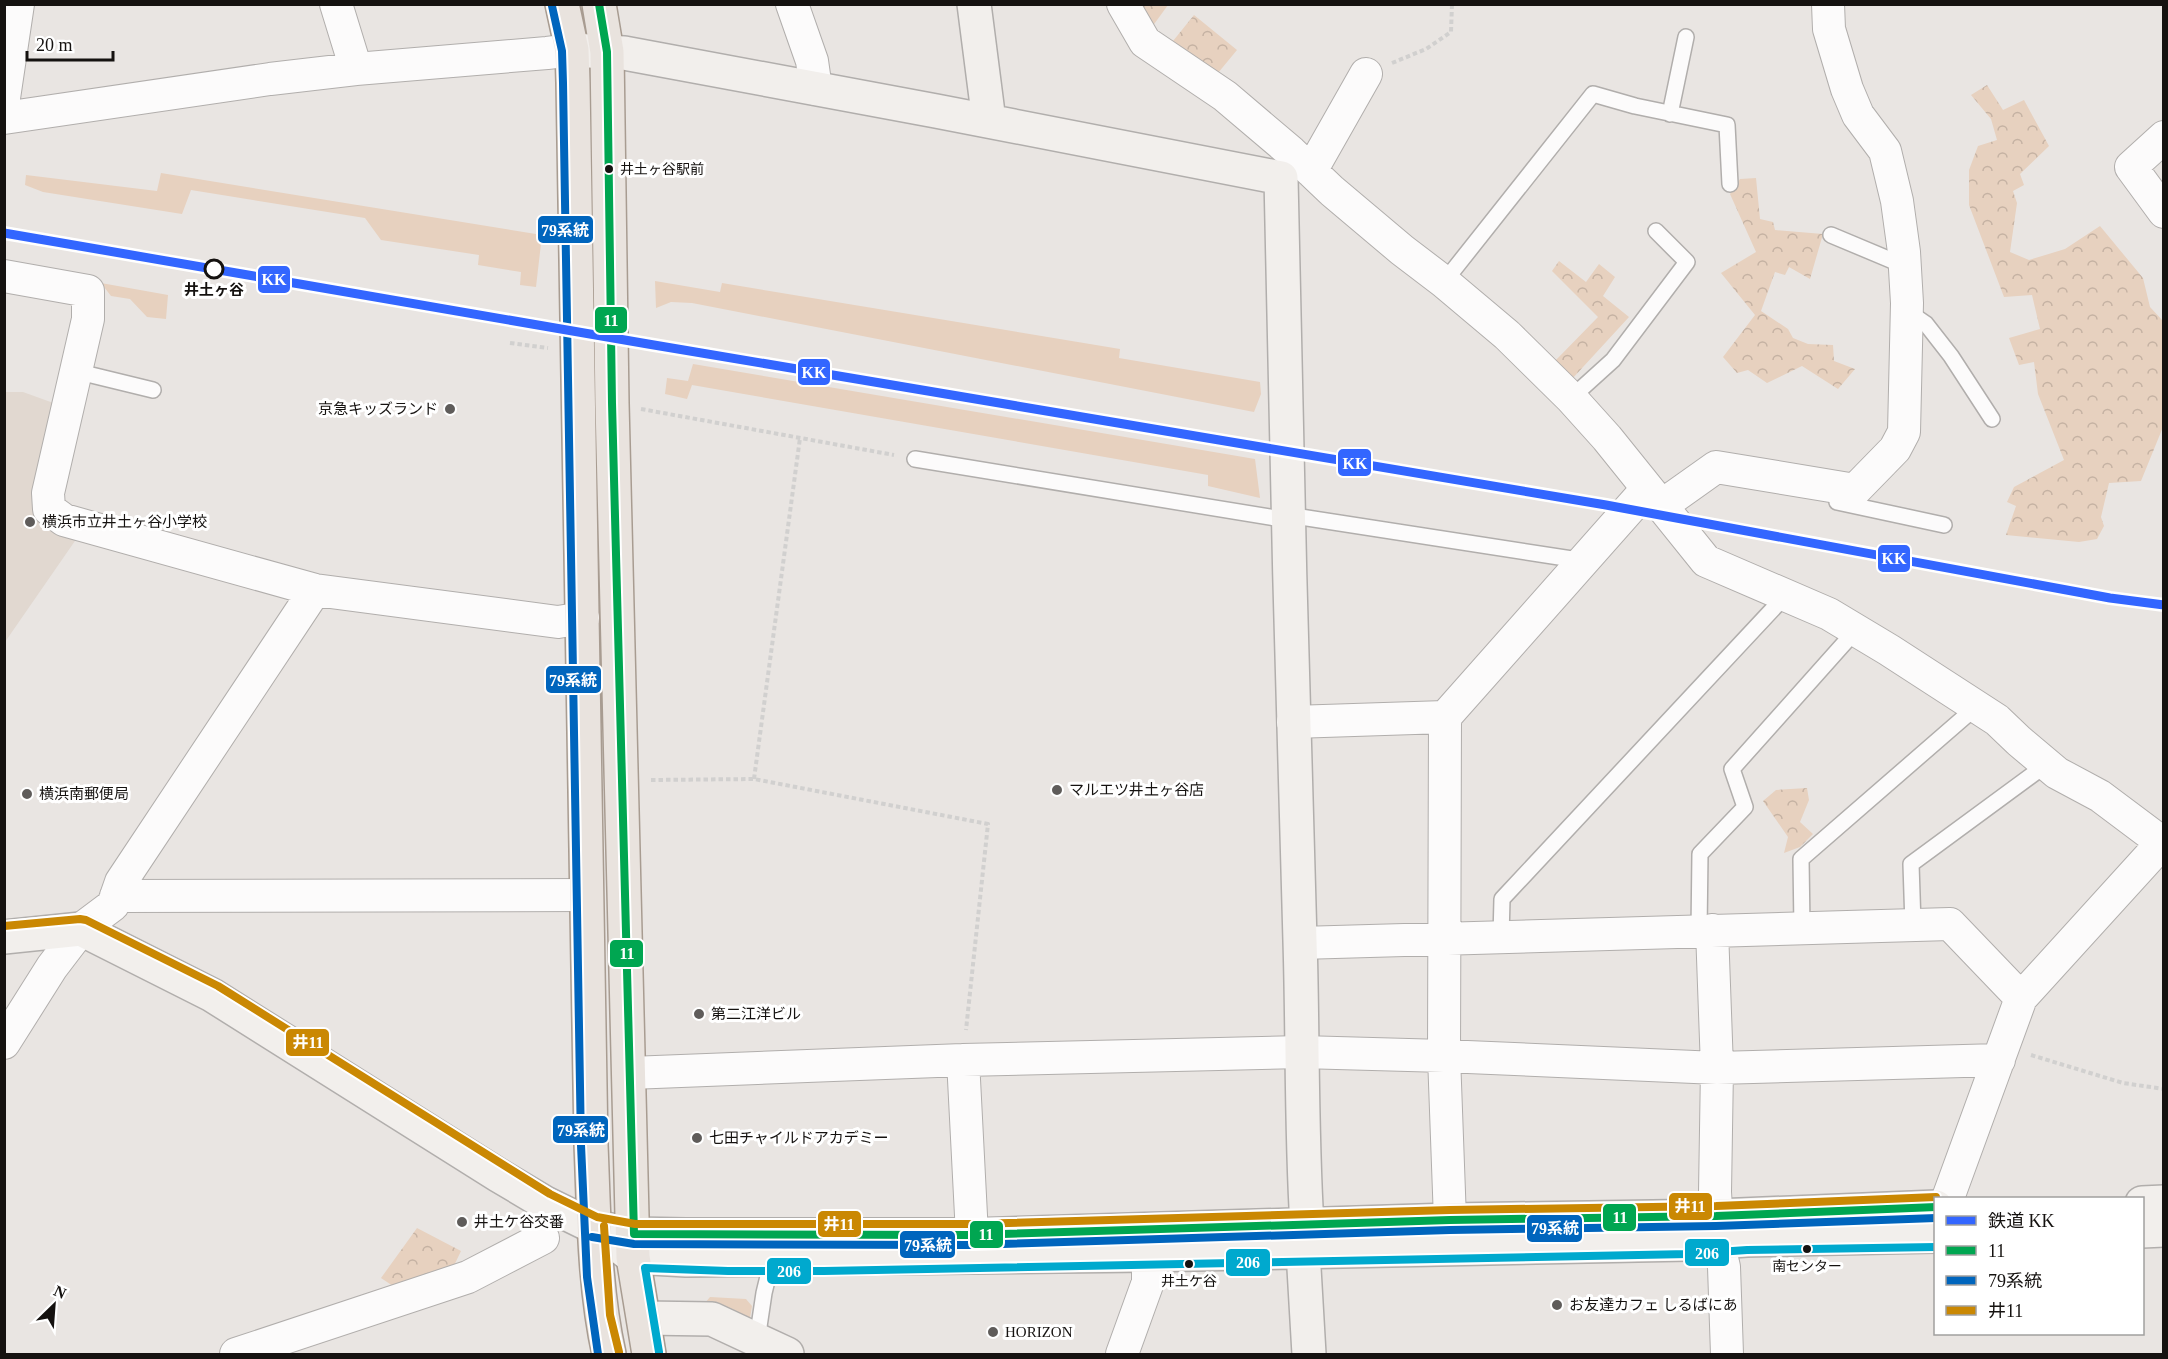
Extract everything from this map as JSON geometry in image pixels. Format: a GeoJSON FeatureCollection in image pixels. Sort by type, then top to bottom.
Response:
{"type":"FeatureCollection","features":[{"type":"Feature","properties":{"kind":"main road"},"geometry":{"type":"LineString","coordinates":[[562,4],[572,50],[594,1227],[600,1317],[609,1354]]}},
{"type":"Feature","properties":{"kind":"main road"},"geometry":{"type":"LineString","coordinates":[[599,4],[607,52],[612,403],[633,1245],[650,1354]]}},
{"type":"Feature","properties":{"kind":"main road"},"geometry":{"type":"LineString","coordinates":[[974,4],[989,121]]}},
{"type":"Feature","properties":{"kind":"main road"},"geometry":{"type":"LineString","coordinates":[[572,50],[624,53],[989,121],[1298,170],[1288,517],[1309,1354]]}},
{"type":"Feature","properties":{"kind":"main road"},"geometry":{"type":"LineString","coordinates":[[4,937],[81,929],[212,995],[545,1203],[633,1245],[686,1260],[1148,1255],[1450,1220],[1934,1236]]}},
{"type":"Feature","properties":{"kind":"main road"},"geometry":{"type":"LineString","coordinates":[[2144,1203],[2163,1202]]}},
{"type":"Feature","properties":{"kind":"main road"},"geometry":{"type":"LineString","coordinates":[[633,1245],[972,1235],[1305,1238],[1717,1229],[1934,1207]]}},
{"type":"Feature","properties":{"kind":"main road"},"geometry":{"type":"LineString","coordinates":[[2144,1231],[2163,1230]]}},
{"type":"Feature","properties":{"kind":"main road"},"geometry":{"type":"LineString","coordinates":[[644,1318],[712,1319],[787,1354]]}},
{"type":"Feature","properties":{"kind":"street"},"geometry":{"type":"LineString","coordinates":[[4,98],[18,4]]}},
{"type":"Feature","properties":{"kind":"street"},"geometry":{"type":"LineString","coordinates":[[336,4],[356,69]]}},
{"type":"Feature","properties":{"kind":"street"},"geometry":{"type":"LineString","coordinates":[[792,4],[812,61],[816,89]]}},
{"type":"Feature","properties":{"kind":"street"},"geometry":{"type":"LineString","coordinates":[[1123,4],[1145,42],[1225,96],[1298,170],[1444,282],[1507,335],[1571,398],[1607,438],[1706,561],[1829,614],[1856,630],[1997,720],[2057,773],[2100,796],[2163,844],[2021,998],[1948,1197]]}},
{"type":"Feature","properties":{"kind":"street"},"geometry":{"type":"LineString","coordinates":[[1450,1220],[1444,1056],[1445,717],[1585,561],[1654,497],[1716,467],[1855,490],[1895,449],[1904,432],[1907,311],[1905,266],[1897,201],[1885,151],[1858,115],[1847,89],[1828,30],[1828,4]]}},
{"type":"Feature","properties":{"kind":"street"},"geometry":{"type":"LineString","coordinates":[[4,118],[356,69],[548,54],[572,50]]}},
{"type":"Feature","properties":{"kind":"street"},"geometry":{"type":"LineString","coordinates":[[1298,170],[1366,74]]}},
{"type":"Feature","properties":{"kind":"street"},"geometry":{"type":"LineString","coordinates":[[2163,136],[2131,167],[2163,212]]}},
{"type":"Feature","properties":{"kind":"street"},"geometry":{"type":"LineString","coordinates":[[4,276],[88,291],[88,319],[48,493],[49,509],[64,520],[315,590],[558,622],[583,618]]}},
{"type":"Feature","properties":{"kind":"street"},"geometry":{"type":"LineString","coordinates":[[4,1043],[52,967],[81,929],[113,905],[121,882],[315,590]]}},
{"type":"Feature","properties":{"kind":"street"},"geometry":{"type":"LineString","coordinates":[[1293,722],[1445,717]]}},
{"type":"Feature","properties":{"kind":"street"},"geometry":{"type":"LineString","coordinates":[[116,896],[587,896]]}},
{"type":"Feature","properties":{"kind":"street"},"geometry":{"type":"LineString","coordinates":[[1300,943],[1950,924],[2021,998]]}},
{"type":"Feature","properties":{"kind":"street"},"geometry":{"type":"LineString","coordinates":[[1705,930],[1717,1068],[1715,1192],[1717,1229],[1724,1267],[1727,1354]]}},
{"type":"Feature","properties":{"kind":"street"},"geometry":{"type":"LineString","coordinates":[[630,1073],[963,1060],[1301,1052],[1717,1068],[2001,1053]]}},
{"type":"Feature","properties":{"kind":"street"},"geometry":{"type":"LineString","coordinates":[[963,1060],[969,1217],[972,1235]]}},
{"type":"Feature","properties":{"kind":"street"},"geometry":{"type":"LineString","coordinates":[[236,1354],[468,1277],[543,1238]]}},
{"type":"Feature","properties":{"kind":"street"},"geometry":{"type":"LineString","coordinates":[[1122,1354],[1148,1282],[1148,1255]]}},
{"type":"Feature","properties":{"kind":"lane"},"geometry":{"type":"LineString","coordinates":[[1670,114],[1686,37]]}},
{"type":"Feature","properties":{"kind":"lane"},"geometry":{"type":"LineString","coordinates":[[1444,282],[1593,94],[1670,114],[1727,125],[1730,184]]}},
{"type":"Feature","properties":{"kind":"lane"},"geometry":{"type":"LineString","coordinates":[[1571,398],[1613,360],[1687,262],[1656,231]]}},
{"type":"Feature","properties":{"kind":"lane"},"geometry":{"type":"LineString","coordinates":[[1830,235],[1905,266]]}},
{"type":"Feature","properties":{"kind":"lane"},"geometry":{"type":"LineString","coordinates":[[1907,311],[1926,324],[1952,356],[1992,419]]}},
{"type":"Feature","properties":{"kind":"lane"},"geometry":{"type":"LineString","coordinates":[[75,371],[153,390]]}},
{"type":"Feature","properties":{"kind":"lane"},"geometry":{"type":"LineString","coordinates":[[915,459],[1585,561]]}},
{"type":"Feature","properties":{"kind":"lane"},"geometry":{"type":"LineString","coordinates":[[1840,488],[1837,502],[1944,525]]}},
{"type":"Feature","properties":{"kind":"lane"},"geometry":{"type":"LineString","coordinates":[[1501,937],[1502,899],[1786,595]]}},
{"type":"Feature","properties":{"kind":"lane"},"geometry":{"type":"LineString","coordinates":[[1705,930],[1700,854],[1745,807],[1732,769],[1856,630]]}},
{"type":"Feature","properties":{"kind":"lane"},"geometry":{"type":"LineString","coordinates":[[1802,928],[1801,858],[1977,707]]}},
{"type":"Feature","properties":{"kind":"lane"},"geometry":{"type":"LineString","coordinates":[[1913,925],[1911,864],[2047,764]]}},
{"type":"Feature","properties":{"kind":"lane"},"geometry":{"type":"LineString","coordinates":[[757,1340],[772,1260]]}},
{"type":"Feature","properties":{"kind":"path"},"geometry":{"type":"LineString","coordinates":[[1366,74],[1426,49],[1451,32],[1452,4]]}},
{"type":"Feature","properties":{"kind":"path"},"geometry":{"type":"LineString","coordinates":[[510,343],[553,349]]}},
{"type":"Feature","properties":{"kind":"path"},"geometry":{"type":"LineString","coordinates":[[612,403],[915,459]]}},
{"type":"Feature","properties":{"kind":"path"},"geometry":{"type":"LineString","coordinates":[[754,778],[800,438]]}},
{"type":"Feature","properties":{"kind":"path"},"geometry":{"type":"LineString","coordinates":[[647,780],[754,778],[987,824],[963,1060]]}},
{"type":"Feature","properties":{"kind":"path"},"geometry":{"type":"LineString","coordinates":[[2001,1053],[2123,1083],[2163,1089]]}},
{"type":"Feature","properties":{"kind":"shaded area","name":"横浜市立井土ヶ谷小学校"},"geometry":{"type":"Polygon","coordinates":[[[5,392],[23,392],[59,405],[32,505],[77,538],[5,642],[5,392]]]}},
{"type":"Feature","properties":{"kind":"green space"},"geometry":{"type":"Polygon","coordinates":[[[1139,5],[1168,5],[1152,27],[1139,5]]]}},
{"type":"Feature","properties":{"kind":"green space"},"geometry":{"type":"Polygon","coordinates":[[[1194,15],[1237,50],[1218,73],[1173,41],[1194,15]]]}},
{"type":"Feature","properties":{"kind":"green space"},"geometry":{"type":"Polygon","coordinates":[[[1987,85],[2003,110],[2024,100],[2049,146],[2020,174],[2024,185],[2013,191],[2017,203],[2010,252],[2029,260],[2065,249],[2100,226],[2143,278],[2150,307],[2163,321],[2163,427],[2141,481],[2109,483],[2101,517],[2104,526],[2097,539],[2079,542],[2006,535],[2016,506],[2007,502],[2014,487],[2064,460],[2038,394],[2034,362],[2019,365],[2009,338],[2040,329],[2032,295],[2004,297],[1969,205],[1969,170],[1978,146],[1997,140],[1991,119],[1971,95],[1987,85]]]}},
{"type":"Feature","properties":{"kind":"green space"},"geometry":{"type":"Polygon","coordinates":[[[161,173],[542,235],[536,287],[520,285],[521,272],[478,265],[479,255],[381,240],[365,218],[191,190],[182,214],[43,192],[25,185],[26,175],[157,191],[161,173]]]}},
{"type":"Feature","properties":{"kind":"green space"},"geometry":{"type":"Polygon","coordinates":[[[1756,178],[1760,219],[1773,222],[1775,230],[1823,234],[1810,279],[1789,267],[1785,275],[1775,272],[1761,311],[1788,329],[1793,338],[1808,344],[1833,345],[1834,361],[1855,369],[1838,389],[1802,366],[1767,383],[1748,370],[1737,373],[1723,357],[1755,315],[1721,273],[1756,252],[1730,194],[1740,179],[1756,178]]]}},
{"type":"Feature","properties":{"kind":"green space"},"geometry":{"type":"Polygon","coordinates":[[[1559,261],[1586,282],[1599,264],[1615,277],[1603,296],[1629,317],[1572,379],[1555,361],[1598,317],[1552,271],[1559,261]]]}},
{"type":"Feature","properties":{"kind":"green space"},"geometry":{"type":"Polygon","coordinates":[[[655,281],[720,292],[722,283],[1120,349],[1119,358],[1260,382],[1261,394],[1254,412],[692,303],[671,302],[656,308],[655,281]]]}},
{"type":"Feature","properties":{"kind":"green space"},"geometry":{"type":"Polygon","coordinates":[[[101,283],[168,295],[166,319],[147,317],[130,299],[111,296],[101,283]]]}},
{"type":"Feature","properties":{"kind":"green space"},"geometry":{"type":"Polygon","coordinates":[[[693,364],[1255,459],[1260,498],[1208,486],[1208,475],[692,385],[687,399],[665,394],[667,378],[688,381],[693,364]]]}},
{"type":"Feature","properties":{"kind":"green space"},"geometry":{"type":"Polygon","coordinates":[[[1807,788],[1809,800],[1800,822],[1813,834],[1800,847],[1784,853],[1788,837],[1763,801],[1776,790],[1807,788]]]}},
{"type":"Feature","properties":{"kind":"green space"},"geometry":{"type":"Polygon","coordinates":[[[417,1228],[461,1251],[450,1274],[399,1290],[381,1278],[417,1228]]]}},
{"type":"Feature","properties":{"kind":"green space"},"geometry":{"type":"Polygon","coordinates":[[[710,1297],[746,1299],[752,1306],[749,1324],[705,1303],[710,1297]]]}},
{"type":"Feature","properties":{"kind":"rail line","name":"KK"},"geometry":{"type":"LineString","coordinates":[[4,233],[1606,505],[2110,598],[2164,605]]}},
{"type":"Feature","properties":{"kind":"transit line","name":"11"},"geometry":{"type":"LineString","coordinates":[[599,4],[607,52],[612,403],[634,1234],[972,1235],[1450,1220],[1716,1216],[1934,1207]]}},
{"type":"Feature","properties":{"kind":"transit line","name":"79系統"},"geometry":{"type":"LineString","coordinates":[[552,6],[562,51],[563,83],[581,1145],[587,1277],[598,1354]]}},
{"type":"Feature","properties":{"kind":"transit line","name":"井11"},"geometry":{"type":"LineString","coordinates":[[4,926],[86,920],[218,986],[550,1194],[597,1217],[635,1224],[972,1224],[1450,1210],[1716,1206],[1934,1197]]}},
{"type":"Feature","properties":{"kind":"transit line","name":"79系統"},"geometry":{"type":"LineString","coordinates":[[592,1237],[634,1244],[972,1245],[1450,1230],[1716,1226],[1934,1218]]}},
{"type":"Feature","properties":{"kind":"transit line","name":"井11"},"geometry":{"type":"LineString","coordinates":[[604,1226],[610,1315],[619,1352]]}},
{"type":"Feature","properties":{"kind":"transit line","name":"206"},"geometry":{"type":"LineString","coordinates":[[659,1352],[645,1268],[824,1271],[1934,1247]]}},
{"type":"Feature","properties":{"kind":"place","name":"井土ヶ谷駅前"},"geometry":{"type":"Point","coordinates":[609,169]}},
{"type":"Feature","properties":{"kind":"place","name":"井土ヶ谷"},"geometry":{"type":"Point","coordinates":[214,269]}},
{"type":"Feature","properties":{"kind":"place","name":"京急キッズランド"},"geometry":{"type":"Point","coordinates":[450,409]}},
{"type":"Feature","properties":{"kind":"place","name":"横浜市立井土ヶ谷小学校"},"geometry":{"type":"Point","coordinates":[30,522]}},
{"type":"Feature","properties":{"kind":"place","name":"マルエツ井土ヶ谷店"},"geometry":{"type":"Point","coordinates":[1057,790]}},
{"type":"Feature","properties":{"kind":"place","name":"横浜南郵便局"},"geometry":{"type":"Point","coordinates":[27,794]}},
{"type":"Feature","properties":{"kind":"place","name":"第二江洋ビル"},"geometry":{"type":"Point","coordinates":[699,1014]}},
{"type":"Feature","properties":{"kind":"place","name":"七田チャイルドアカデミー"},"geometry":{"type":"Point","coordinates":[697,1138]}},
{"type":"Feature","properties":{"kind":"place","name":"井土ケ谷交番"},"geometry":{"type":"Point","coordinates":[462,1222]}},
{"type":"Feature","properties":{"kind":"place","name":"南センター"},"geometry":{"type":"Point","coordinates":[1807,1249]}},
{"type":"Feature","properties":{"kind":"place","name":"井土ケ谷"},"geometry":{"type":"Point","coordinates":[1189,1264]}},
{"type":"Feature","properties":{"kind":"place","name":"お友達カフェ しるばにあ"},"geometry":{"type":"Point","coordinates":[1557,1305]}},
{"type":"Feature","properties":{"kind":"place","name":"HORIZON"},"geometry":{"type":"Point","coordinates":[993,1332]}}]}
